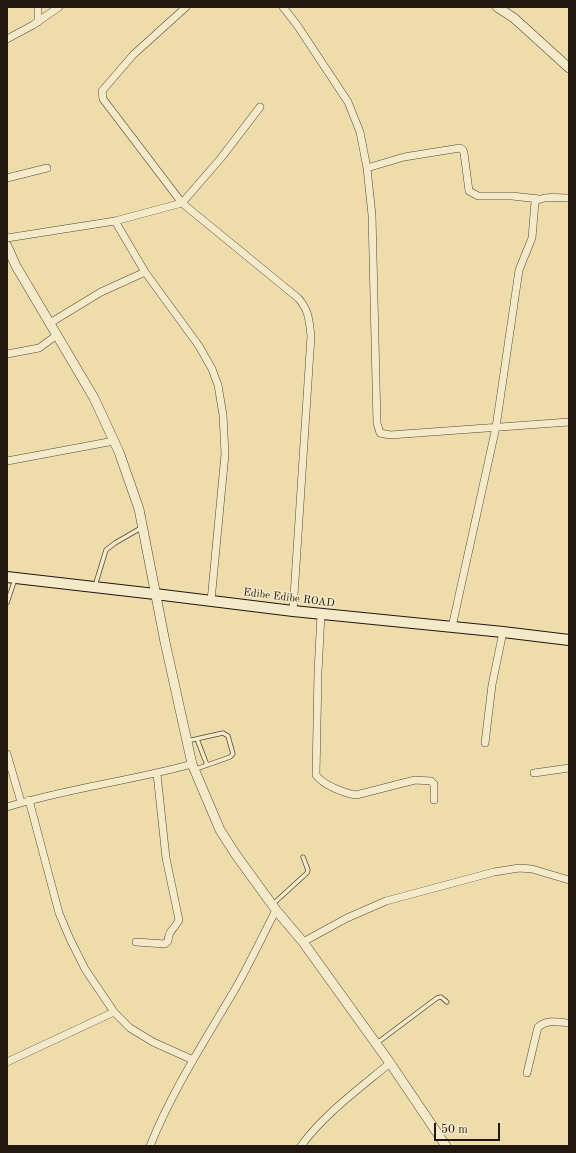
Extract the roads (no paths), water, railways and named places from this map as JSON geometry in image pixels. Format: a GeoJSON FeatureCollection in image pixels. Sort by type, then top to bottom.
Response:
{"type":"FeatureCollection","features":[{"type":"Feature","properties":{"kind":"main road","name":"Edibe Edibe ROAD"},"geometry":{"type":"LineString","coordinates":[[11,578],[293,611],[452,626],[569,640]]}},
{"type":"Feature","properties":{"kind":"street"},"geometry":{"type":"LineString","coordinates":[[38,7],[38,22]]}},
{"type":"Feature","properties":{"kind":"street"},"geometry":{"type":"LineString","coordinates":[[7,39],[38,22],[59,7]]}},
{"type":"Feature","properties":{"kind":"street"},"geometry":{"type":"LineString","coordinates":[[186,7],[133,54],[102,91],[102,95],[103,99],[182,203],[298,298],[305,305],[308,313],[311,336],[293,611]]}},
{"type":"Feature","properties":{"kind":"street"},"geometry":{"type":"LineString","coordinates":[[283,7],[297,25],[348,102],[360,132],[367,168],[372,215],[377,423],[380,433],[390,435],[569,422]]}},
{"type":"Feature","properties":{"kind":"street"},"geometry":{"type":"LineString","coordinates":[[497,7],[514,18],[569,68]]}},
{"type":"Feature","properties":{"kind":"street"},"geometry":{"type":"LineString","coordinates":[[7,238],[115,221],[182,203],[221,158],[260,107]]}},
{"type":"Feature","properties":{"kind":"street"},"geometry":{"type":"LineString","coordinates":[[367,168],[404,157],[460,148],[464,153],[469,191],[474,194],[482,197],[512,196],[539,199],[545,197],[569,198]]}},
{"type":"Feature","properties":{"kind":"street"},"geometry":{"type":"LineString","coordinates":[[7,178],[47,168]]}},
{"type":"Feature","properties":{"kind":"street"},"geometry":{"type":"LineString","coordinates":[[452,626],[496,427],[519,270],[530,242],[535,202],[539,199]]}},
{"type":"Feature","properties":{"kind":"street"},"geometry":{"type":"LineString","coordinates":[[115,221],[145,272],[199,346],[212,368],[218,384],[223,415],[224,454],[211,601]]}},
{"type":"Feature","properties":{"kind":"street"},"geometry":{"type":"LineString","coordinates":[[7,246],[16,266],[94,398],[119,452],[139,509],[155,594],[187,741],[194,767],[220,830],[274,908],[303,942],[390,1063],[446,1146]]}},
{"type":"Feature","properties":{"kind":"street"},"geometry":{"type":"LineString","coordinates":[[50,323],[101,292],[145,272]]}},
{"type":"Feature","properties":{"kind":"street"},"geometry":{"type":"LineString","coordinates":[[7,354],[39,348],[57,335]]}},
{"type":"Feature","properties":{"kind":"street"},"geometry":{"type":"LineString","coordinates":[[7,461],[114,441]]}},
{"type":"Feature","properties":{"kind":"street"},"geometry":{"type":"LineString","coordinates":[[321,614],[316,775],[320,780],[346,793],[356,795],[415,780],[431,780],[434,784],[434,800]]}},
{"type":"Feature","properties":{"kind":"street"},"geometry":{"type":"LineString","coordinates":[[485,743],[492,685],[503,632]]}},
{"type":"Feature","properties":{"kind":"street"},"geometry":{"type":"LineString","coordinates":[[7,754],[21,802]]}},
{"type":"Feature","properties":{"kind":"street"},"geometry":{"type":"LineString","coordinates":[[7,806],[124,779],[194,767]]}},
{"type":"Feature","properties":{"kind":"street"},"geometry":{"type":"LineString","coordinates":[[534,773],[569,768]]}},
{"type":"Feature","properties":{"kind":"street"},"geometry":{"type":"LineString","coordinates":[[136,942],[165,944],[168,941],[169,934],[179,920],[166,858],[157,774]]}},
{"type":"Feature","properties":{"kind":"street"},"geometry":{"type":"LineString","coordinates":[[29,800],[59,913],[85,969],[114,1012],[130,1028],[153,1042],[193,1060]]}},
{"type":"Feature","properties":{"kind":"street"},"geometry":{"type":"LineString","coordinates":[[303,942],[347,918],[386,901],[494,872],[519,868],[532,868],[569,880]]}},
{"type":"Feature","properties":{"kind":"street"},"geometry":{"type":"LineString","coordinates":[[150,1146],[160,1121],[193,1060],[235,989],[274,908]]}},
{"type":"Feature","properties":{"kind":"street"},"geometry":{"type":"LineString","coordinates":[[7,1062],[114,1012]]}},
{"type":"Feature","properties":{"kind":"street"},"geometry":{"type":"LineString","coordinates":[[527,1073],[538,1027],[550,1021],[569,1023]]}},
{"type":"Feature","properties":{"kind":"street"},"geometry":{"type":"LineString","coordinates":[[301,1146],[309,1135],[344,1102],[390,1063]]}},
{"type":"Feature","properties":{"kind":"lane"},"geometry":{"type":"LineString","coordinates":[[95,587],[106,550],[115,543],[142,528]]}},
{"type":"Feature","properties":{"kind":"lane"},"geometry":{"type":"LineString","coordinates":[[7,603],[11,578]]}},
{"type":"Feature","properties":{"kind":"lane"},"geometry":{"type":"LineString","coordinates":[[187,741],[223,733],[228,736],[233,754],[230,757],[207,765],[194,767]]}},
{"type":"Feature","properties":{"kind":"lane"},"geometry":{"type":"LineString","coordinates":[[197,739],[207,765]]}},
{"type":"Feature","properties":{"kind":"lane"},"geometry":{"type":"LineString","coordinates":[[274,908],[307,874],[308,870],[303,857]]}},
{"type":"Feature","properties":{"kind":"lane"},"geometry":{"type":"LineString","coordinates":[[376,1044],[437,998],[441,997],[447,1002]]}}]}
